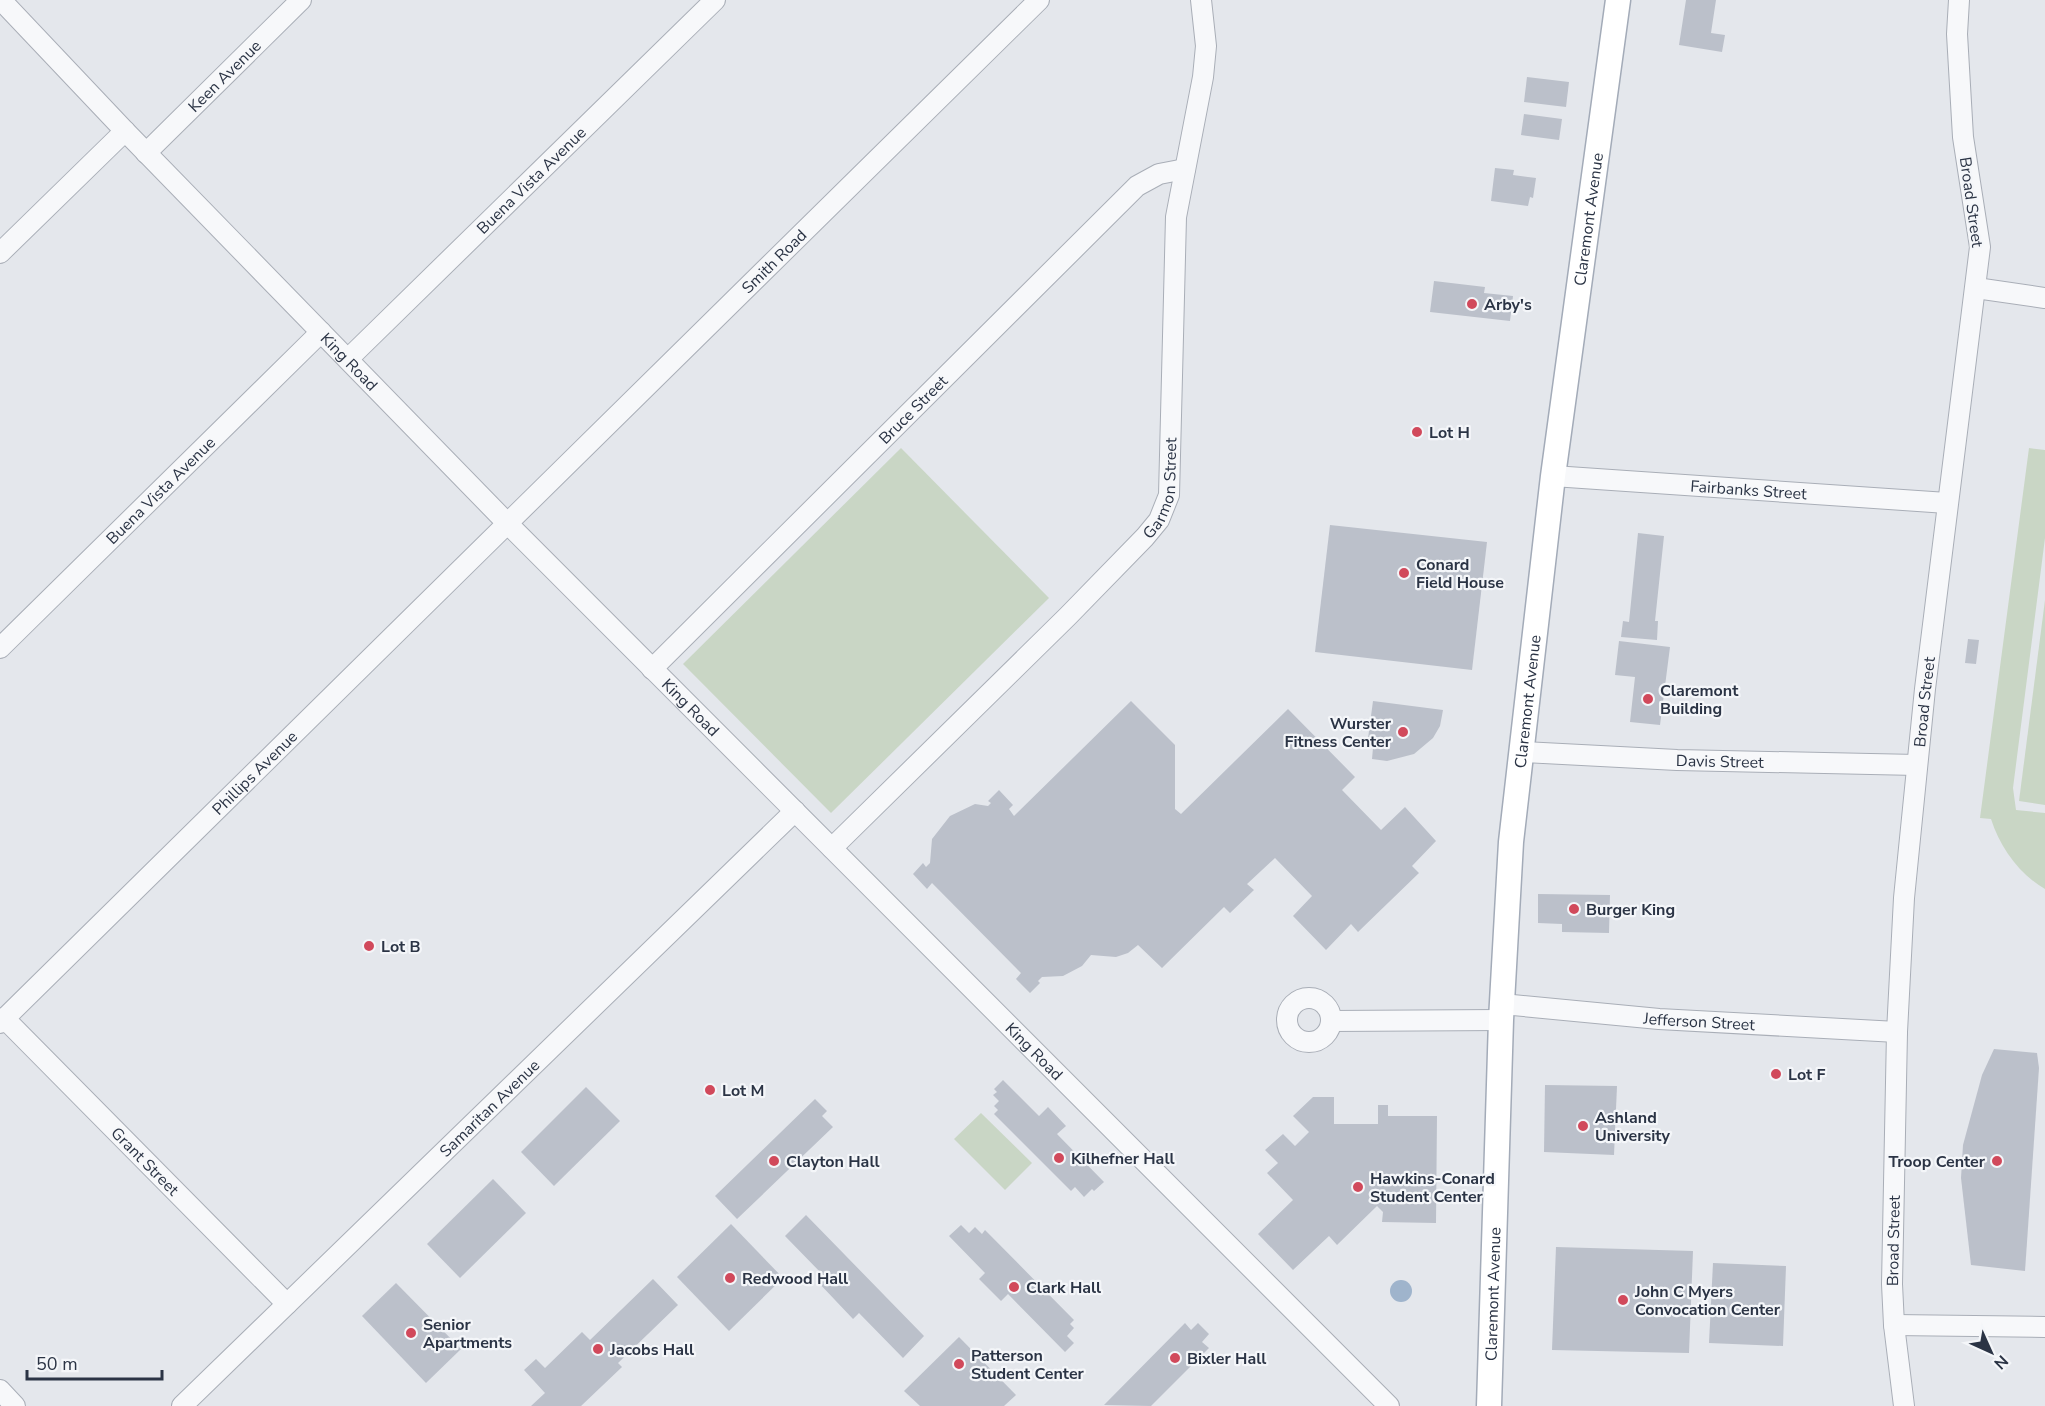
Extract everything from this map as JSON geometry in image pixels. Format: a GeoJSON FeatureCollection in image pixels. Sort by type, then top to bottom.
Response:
{"type":"FeatureCollection","features":[{"type":"Feature","properties":{"kind":"main road","name":"Claremont Avenue"},"geometry":{"type":"LineString","coordinates":[[1489,1406],[1501,1012],[1511,842],[1553,476],[1618,0]]}},
{"type":"Feature","properties":{"kind":"street","name":"King Road"},"geometry":{"type":"LineString","coordinates":[[1,0],[146,153],[508,524],[1389,1406]]}},
{"type":"Feature","properties":{"kind":"street","name":"Keen Avenue"},"geometry":{"type":"LineString","coordinates":[[146,153],[301,0]]}},
{"type":"Feature","properties":{"kind":"street","name":"Buena Vista Avenue"},"geometry":{"type":"LineString","coordinates":[[348,359],[715,0]]}},
{"type":"Feature","properties":{"kind":"street","name":"Smith Road"},"geometry":{"type":"LineString","coordinates":[[508,524],[1039,0]]}},
{"type":"Feature","properties":{"kind":"street","name":"Garmon Street"},"geometry":{"type":"LineString","coordinates":[[832,848],[1068,616],[1159,520],[1169,495],[1173,260],[1176,217],[1203,77],[1206,46],[1201,0]]}},
{"type":"Feature","properties":{"kind":"street","name":"Broad Street"},"geometry":{"type":"LineString","coordinates":[[1904,1406],[1894,1325],[1893,1229],[1897,1032],[1904,898],[1947,503],[1980,247],[1963,137],[1957,33],[1959,0]]}},
{"type":"Feature","properties":{"kind":"street"},"geometry":{"type":"LineString","coordinates":[[0,253],[125,131]]}},
{"type":"Feature","properties":{"kind":"street","name":"Bruce Street"},"geometry":{"type":"LineString","coordinates":[[652,669],[1137,186],[1159,174],[1185,170]]}},
{"type":"Feature","properties":{"kind":"street"},"geometry":{"type":"LineString","coordinates":[[1976,288],[2045,297]]}},
{"type":"Feature","properties":{"kind":"street","name":"Buena Vista Avenue"},"geometry":{"type":"LineString","coordinates":[[0,648],[321,332]]}},
{"type":"Feature","properties":{"kind":"street","name":"Fairbanks Street"},"geometry":{"type":"LineString","coordinates":[[1553,476],[1947,503]]}},
{"type":"Feature","properties":{"kind":"street","name":"Phillips Avenue"},"geometry":{"type":"LineString","coordinates":[[2,1021],[508,524]]}},
{"type":"Feature","properties":{"kind":"street","name":"Davis Street"},"geometry":{"type":"LineString","coordinates":[[1522,752],[1677,760],[1917,765]]}},
{"type":"Feature","properties":{"kind":"street","name":"Samaritan Avenue"},"geometry":{"type":"LineString","coordinates":[[183,1406],[795,810]]}},
{"type":"Feature","properties":{"kind":"street","name":"Jefferson Street"},"geometry":{"type":"LineString","coordinates":[[1330,1021],[1501,1012],[1897,1032]]}},
{"type":"Feature","properties":{"kind":"street","name":"Grant Street"},"geometry":{"type":"LineString","coordinates":[[2,1021],[287,1304]]}},
{"type":"Feature","properties":{"kind":"street"},"geometry":{"type":"LineString","coordinates":[[1894,1325],[2045,1327]]}},
{"type":"Feature","properties":{"kind":"street"},"geometry":{"type":"LineString","coordinates":[[0,1390],[15,1406]]}},
{"type":"Feature","properties":{"kind":"green space"},"geometry":{"type":"Polygon","coordinates":[[[901,448],[1049,598],[831,813],[683,664],[901,448]]]}},
{"type":"Feature","properties":{"kind":"green space"},"geometry":{"type":"Polygon","coordinates":[[[2029,448],[2045,450],[2045,538],[2013,788],[2016,810],[2045,813],[2045,889],[2027,876],[2012,859],[1991,819],[1980,818],[2029,448]]]}},
{"type":"Feature","properties":{"kind":"green space"},"geometry":{"type":"Polygon","coordinates":[[[2045,600],[2045,805],[2019,801],[2045,600]]]}},
{"type":"Feature","properties":{"kind":"green space"},"geometry":{"type":"Polygon","coordinates":[[[981,1113],[1032,1163],[1005,1190],[954,1139],[981,1113]]]}},
{"type":"Feature","properties":{"kind":"water"},"geometry":{"type":"Polygon","coordinates":[[[1401,1280],[1411,1287],[1412,1291],[1405,1301],[1401,1302],[1391,1295],[1390,1291],[1397,1281],[1401,1280]]]}},
{"type":"Feature","properties":{"kind":"building"},"geometry":{"type":"Polygon","coordinates":[[[1686,0],[1716,0],[1711,33],[1725,35],[1722,52],[1679,45],[1686,0]]]}},
{"type":"Feature","properties":{"kind":"building"},"geometry":{"type":"Polygon","coordinates":[[[1527,77],[1569,82],[1566,107],[1524,102],[1527,77]]]}},
{"type":"Feature","properties":{"kind":"building"},"geometry":{"type":"Polygon","coordinates":[[[1524,114],[1562,119],[1559,140],[1521,135],[1524,114]]]}},
{"type":"Feature","properties":{"kind":"building"},"geometry":{"type":"Polygon","coordinates":[[[1495,168],[1514,170],[1513,175],[1536,178],[1533,198],[1530,197],[1528,206],[1491,201],[1495,168]]]}},
{"type":"Feature","properties":{"kind":"building","name":"Arby's"},"geometry":{"type":"Polygon","coordinates":[[[1434,281],[1485,287],[1484,293],[1513,296],[1510,321],[1430,312],[1434,281]]]}},
{"type":"Feature","properties":{"kind":"building","name":"Conard Field House"},"geometry":{"type":"Polygon","coordinates":[[[1330,525],[1487,542],[1472,670],[1315,652],[1330,525]]]}},
{"type":"Feature","properties":{"kind":"building"},"geometry":{"type":"Polygon","coordinates":[[[1638,533],[1664,536],[1655,621],[1658,621],[1657,640],[1621,637],[1623,621],[1629,622],[1638,533]]]}},
{"type":"Feature","properties":{"kind":"building"},"geometry":{"type":"Polygon","coordinates":[[[1968,639],[1979,640],[1976,664],[1965,663],[1968,639]]]}},
{"type":"Feature","properties":{"kind":"building","name":"Claremont Building"},"geometry":{"type":"Polygon","coordinates":[[[1619,641],[1670,647],[1660,725],[1630,722],[1635,677],[1615,675],[1619,641]]]}},
{"type":"Feature","properties":{"kind":"building"},"geometry":{"type":"Polygon","coordinates":[[[1131,701],[1175,745],[1175,809],[1181,814],[1288,709],[1355,777],[1342,790],[1381,830],[1405,807],[1436,841],[1412,866],[1419,873],[1358,932],[1351,924],[1326,950],[1293,916],[1312,896],[1275,858],[1247,884],[1254,890],[1230,913],[1224,907],[1162,968],[1138,945],[1128,953],[1116,957],[1091,955],[1082,966],[1063,976],[1042,977],[1038,981],[1040,983],[1030,993],[1016,979],[1021,973],[932,883],[927,889],[913,874],[923,863],[926,867],[930,863],[932,839],[950,816],[975,804],[988,806],[991,803],[988,801],[999,790],[1013,805],[1009,809],[1014,816],[1131,701]]]}},
{"type":"Feature","properties":{"kind":"building","name":"Wurster Fitness Center"},"geometry":{"type":"Polygon","coordinates":[[[1373,701],[1443,710],[1440,726],[1433,738],[1414,754],[1387,761],[1372,759],[1373,748],[1367,746],[1373,701]]]}},
{"type":"Feature","properties":{"kind":"building","name":"Burger King"},"geometry":{"type":"Polygon","coordinates":[[[1538,894],[1610,895],[1609,933],[1562,932],[1562,924],[1538,923],[1538,894]]]}},
{"type":"Feature","properties":{"kind":"building","name":"Troop Center"},"geometry":{"type":"Polygon","coordinates":[[[1994,1049],[2037,1053],[2039,1068],[2025,1271],[1971,1265],[1961,1178],[1963,1145],[1982,1075],[1994,1049]]]}},
{"type":"Feature","properties":{"kind":"building","name":"Kilhefner Hall"},"geometry":{"type":"Polygon","coordinates":[[[1003,1080],[1039,1116],[1048,1107],[1066,1126],[1057,1134],[1104,1182],[1084,1197],[1075,1187],[1071,1191],[994,1114],[998,1110],[994,1106],[999,1101],[993,1095],[997,1092],[994,1089],[1003,1080]]]}},
{"type":"Feature","properties":{"kind":"building"},"geometry":{"type":"Polygon","coordinates":[[[1545,1085],[1617,1086],[1614,1155],[1544,1152],[1545,1085]]]}},
{"type":"Feature","properties":{"kind":"building"},"geometry":{"type":"Polygon","coordinates":[[[586,1087],[620,1121],[554,1186],[521,1152],[586,1087]]]}},
{"type":"Feature","properties":{"kind":"building","name":"Hawkins-Conard Student Center"},"geometry":{"type":"Polygon","coordinates":[[[1313,1097],[1334,1097],[1334,1124],[1378,1124],[1378,1105],[1388,1105],[1388,1116],[1437,1116],[1436,1223],[1382,1222],[1383,1212],[1377,1206],[1337,1245],[1329,1236],[1293,1270],[1258,1234],[1293,1200],[1267,1173],[1278,1163],[1265,1150],[1283,1134],[1295,1146],[1309,1132],[1293,1116],[1313,1097]]]}},
{"type":"Feature","properties":{"kind":"building","name":"Clayton Hall"},"geometry":{"type":"Polygon","coordinates":[[[815,1099],[827,1111],[822,1116],[833,1127],[737,1219],[715,1196],[815,1099]]]}},
{"type":"Feature","properties":{"kind":"building","name":"Senior Apartments"},"geometry":{"type":"Polygon","coordinates":[[[493,1179],[526,1213],[460,1278],[427,1244],[493,1179]]]}},
{"type":"Feature","properties":{"kind":"building"},"geometry":{"type":"Polygon","coordinates":[[[806,1215],[924,1336],[903,1358],[859,1313],[853,1319],[817,1281],[823,1275],[785,1236],[806,1215]]]}},
{"type":"Feature","properties":{"kind":"building","name":"Redwood Hall"},"geometry":{"type":"Polygon","coordinates":[[[731,1224],[783,1278],[729,1331],[677,1277],[731,1224]]]}},
{"type":"Feature","properties":{"kind":"building","name":"Clark Hall"},"geometry":{"type":"Polygon","coordinates":[[[961,1225],[969,1233],[975,1227],[982,1234],[985,1230],[1074,1320],[1070,1324],[1074,1328],[1067,1336],[1074,1343],[1065,1352],[1008,1294],[1001,1301],[979,1279],[985,1273],[949,1236],[961,1225]]]}},
{"type":"Feature","properties":{"kind":"building","name":"John C Myers Convocation Center"},"geometry":{"type":"Polygon","coordinates":[[[1556,1247],[1693,1251],[1689,1353],[1552,1350],[1556,1247]]]}},
{"type":"Feature","properties":{"kind":"building"},"geometry":{"type":"Polygon","coordinates":[[[1713,1263],[1786,1266],[1783,1346],[1709,1343],[1713,1263]]]}},
{"type":"Feature","properties":{"kind":"building","name":"Jacobs Hall"},"geometry":{"type":"Polygon","coordinates":[[[653,1279],[678,1305],[618,1363],[622,1367],[581,1406],[531,1406],[545,1393],[524,1370],[536,1359],[545,1368],[582,1332],[590,1340],[653,1279]]]}},
{"type":"Feature","properties":{"kind":"building","name":"Senior Apartments"},"geometry":{"type":"Polygon","coordinates":[[[396,1283],[461,1349],[426,1383],[362,1316],[396,1283]]]}},
{"type":"Feature","properties":{"kind":"building","name":"Bixler Hall"},"geometry":{"type":"Polygon","coordinates":[[[1185,1323],[1191,1330],[1198,1323],[1209,1334],[1202,1342],[1209,1348],[1151,1406],[1104,1405],[1185,1323]]]}},
{"type":"Feature","properties":{"kind":"building","name":"Patterson Student Center"},"geometry":{"type":"Polygon","coordinates":[[[959,1337],[1016,1395],[1004,1406],[920,1406],[904,1391],[959,1337]]]}},
{"type":"Feature","properties":{"kind":"place","name":"Arby's"},"geometry":{"type":"Point","coordinates":[1472,304]}},
{"type":"Feature","properties":{"kind":"place","name":"Lot H"},"geometry":{"type":"Point","coordinates":[1417,432]}},
{"type":"Feature","properties":{"kind":"place","name":"Conard Field House"},"geometry":{"type":"Point","coordinates":[1404,573]}},
{"type":"Feature","properties":{"kind":"place","name":"Claremont Building"},"geometry":{"type":"Point","coordinates":[1648,699]}},
{"type":"Feature","properties":{"kind":"place","name":"Wurster Fitness Center"},"geometry":{"type":"Point","coordinates":[1403,732]}},
{"type":"Feature","properties":{"kind":"place","name":"Burger King"},"geometry":{"type":"Point","coordinates":[1574,909]}},
{"type":"Feature","properties":{"kind":"place","name":"Lot B"},"geometry":{"type":"Point","coordinates":[369,946]}},
{"type":"Feature","properties":{"kind":"place","name":"Lot F"},"geometry":{"type":"Point","coordinates":[1776,1074]}},
{"type":"Feature","properties":{"kind":"place","name":"Lot M"},"geometry":{"type":"Point","coordinates":[710,1090]}},
{"type":"Feature","properties":{"kind":"place","name":"Ashland University"},"geometry":{"type":"Point","coordinates":[1583,1126]}},
{"type":"Feature","properties":{"kind":"place","name":"Kilhefner Hall"},"geometry":{"type":"Point","coordinates":[1059,1158]}},
{"type":"Feature","properties":{"kind":"place","name":"Clayton Hall"},"geometry":{"type":"Point","coordinates":[774,1161]}},
{"type":"Feature","properties":{"kind":"place","name":"Troop Center"},"geometry":{"type":"Point","coordinates":[1997,1161]}},
{"type":"Feature","properties":{"kind":"place","name":"Hawkins-Conard Student Center"},"geometry":{"type":"Point","coordinates":[1358,1187]}},
{"type":"Feature","properties":{"kind":"place","name":"Redwood Hall"},"geometry":{"type":"Point","coordinates":[730,1278]}},
{"type":"Feature","properties":{"kind":"place","name":"Clark Hall"},"geometry":{"type":"Point","coordinates":[1014,1287]}},
{"type":"Feature","properties":{"kind":"place","name":"John C Myers Convocation Center"},"geometry":{"type":"Point","coordinates":[1623,1300]}},
{"type":"Feature","properties":{"kind":"place","name":"Senior Apartments"},"geometry":{"type":"Point","coordinates":[411,1333]}},
{"type":"Feature","properties":{"kind":"place","name":"Jacobs Hall"},"geometry":{"type":"Point","coordinates":[598,1349]}},
{"type":"Feature","properties":{"kind":"place","name":"Bixler Hall"},"geometry":{"type":"Point","coordinates":[1175,1358]}},
{"type":"Feature","properties":{"kind":"place","name":"Patterson Student Center"},"geometry":{"type":"Point","coordinates":[959,1364]}}]}
